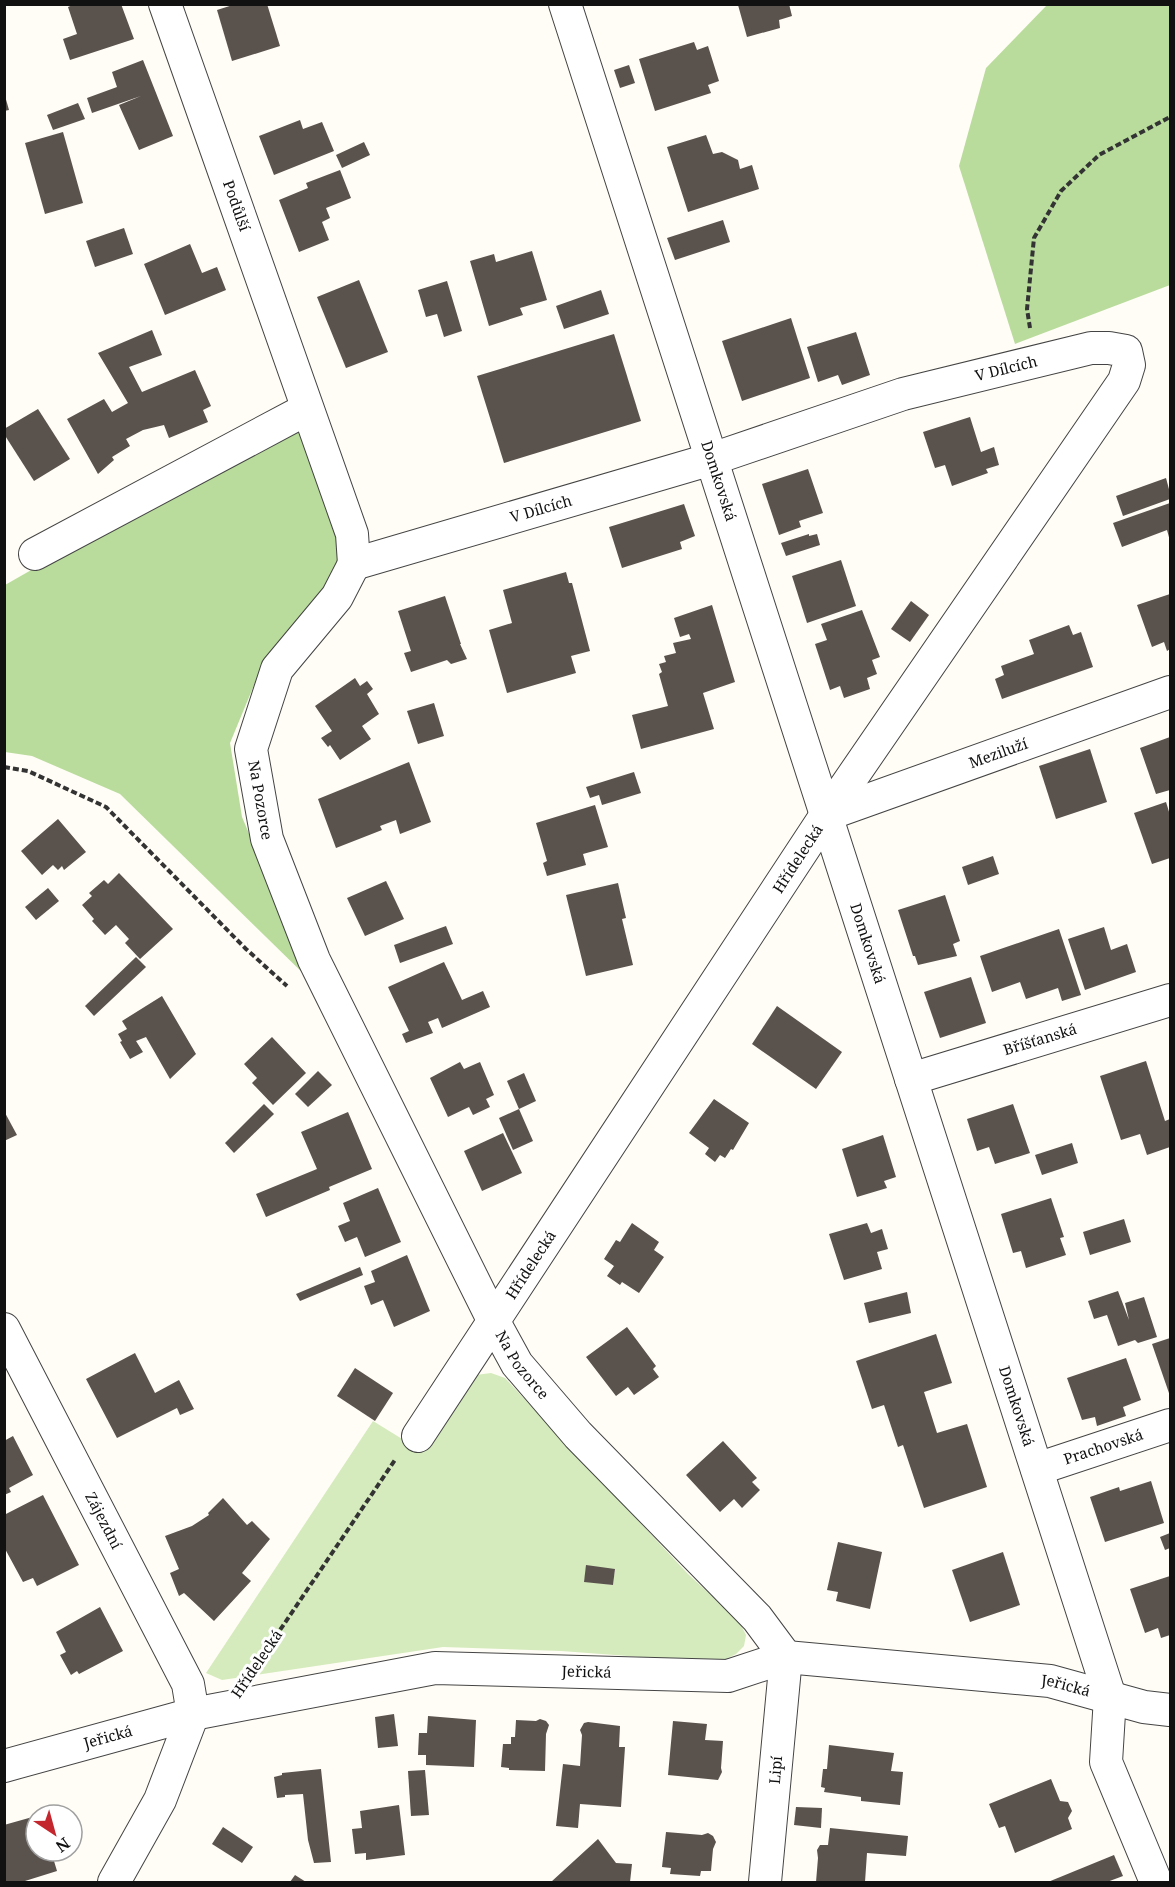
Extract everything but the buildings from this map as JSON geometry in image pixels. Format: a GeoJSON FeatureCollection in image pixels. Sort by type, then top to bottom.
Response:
{"type":"FeatureCollection","features":[{"type":"Feature","properties":{"kind":"street","name":"Podůlší"},"geometry":{"type":"LineString","coordinates":[[165,4],[352,534],[354,564]]}},
{"type":"Feature","properties":{"kind":"street","name":"Domkovská"},"geometry":{"type":"LineString","coordinates":[[565,4],[1110,1697],[1106,1762],[1156,1882]]}},
{"type":"Feature","properties":{"kind":"street","name":"V Dílcích"},"geometry":{"type":"LineString","coordinates":[[354,564],[712,459],[903,394],[1091,348],[1126,351],[1129,364],[1124,381],[826,815]]}},
{"type":"Feature","properties":{"kind":"street"},"geometry":{"type":"LineString","coordinates":[[35,554],[307,409]]}},
{"type":"Feature","properties":{"kind":"street","name":"Na Pozorce"},"geometry":{"type":"LineString","coordinates":[[354,564],[337,597],[277,669],[251,749],[267,839],[314,960],[517,1364],[578,1435],[757,1618],[786,1657]]}},
{"type":"Feature","properties":{"kind":"street","name":"Meziluží"},"geometry":{"type":"LineString","coordinates":[[826,815],[1170,692]]}},
{"type":"Feature","properties":{"kind":"street","name":"Hřídelecká"},"geometry":{"type":"LineString","coordinates":[[418,1436],[826,815]]}},
{"type":"Feature","properties":{"kind":"street","name":"Bříšťanská"},"geometry":{"type":"LineString","coordinates":[[911,1079],[1170,1000]]}},
{"type":"Feature","properties":{"kind":"street","name":"Zájezdní"},"geometry":{"type":"LineString","coordinates":[[4,1329],[188,1684],[193,1714]]}},
{"type":"Feature","properties":{"kind":"street","name":"Prachovská"},"geometry":{"type":"LineString","coordinates":[[1037,1469],[1170,1425]]}},
{"type":"Feature","properties":{"kind":"street","name":"Jeřická"},"geometry":{"type":"LineString","coordinates":[[4,1766],[193,1714],[435,1668],[728,1676],[786,1657],[1050,1681],[1144,1707],[1170,1710]]}},
{"type":"Feature","properties":{"kind":"street","name":"Lipí"},"geometry":{"type":"LineString","coordinates":[[765,1882],[786,1657]]}},
{"type":"Feature","properties":{"kind":"street"},"geometry":{"type":"LineString","coordinates":[[114,1882],[160,1800],[193,1714]]}},
{"type":"Feature","properties":{"kind":"path"},"geometry":{"type":"LineString","coordinates":[[1035,362],[1027,309],[1034,238],[1061,190],[1099,155],[1170,117]]}},
{"type":"Feature","properties":{"kind":"path"},"geometry":{"type":"LineString","coordinates":[[4,766],[28,771],[106,807],[246,949],[296,993]]}},
{"type":"Feature","properties":{"kind":"path","name":"Hřídelecká"},"geometry":{"type":"LineString","coordinates":[[228,1707],[405,1444],[418,1436]]}},
{"type":"Feature","properties":{"kind":"green space"},"geometry":{"type":"Polygon","coordinates":[[[1047,5],[1170,5],[1170,285],[1015,344],[959,166],[986,68],[1047,5]]]}},
{"type":"Feature","properties":{"kind":"green space"},"geometry":{"type":"Polygon","coordinates":[[[298,427],[341,536],[335,574],[264,661],[230,743],[242,817],[312,982],[120,794],[32,756],[5,752],[5,585],[201,473],[298,427]]]}},
{"type":"Feature","properties":{"kind":"green space"},"geometry":{"type":"Polygon","coordinates":[[[491,1373],[505,1378],[688,1574],[739,1621],[746,1635],[744,1646],[736,1654],[724,1660],[695,1661],[561,1651],[443,1647],[222,1680],[206,1673],[373,1421],[420,1450],[476,1375],[491,1373]],[[615,1569],[584,1581],[613,1585],[615,1569]]]}}]}
